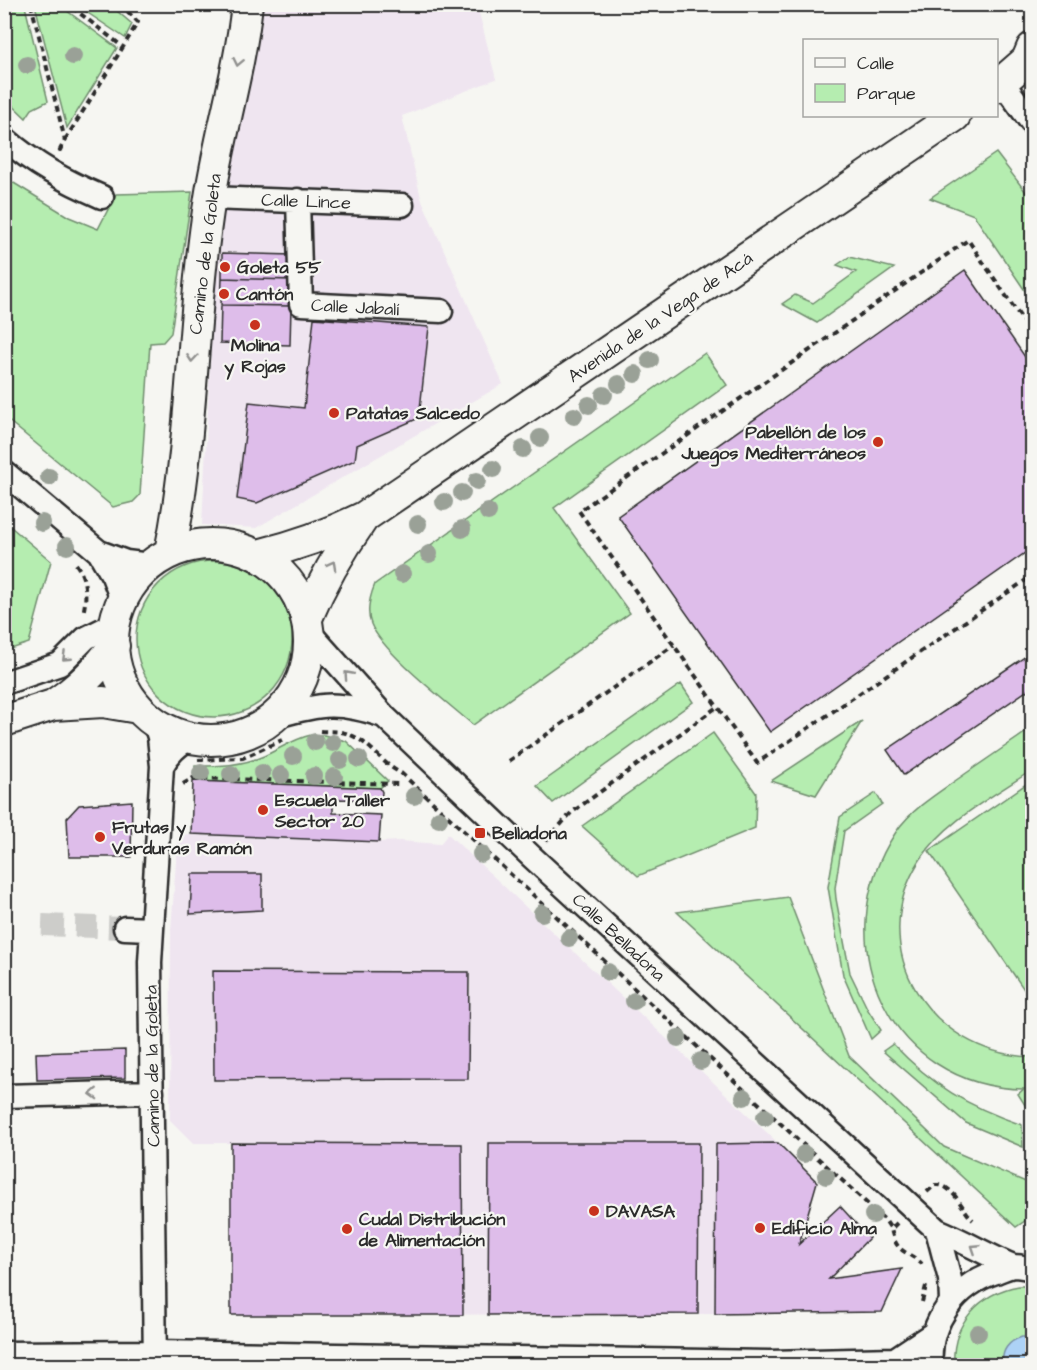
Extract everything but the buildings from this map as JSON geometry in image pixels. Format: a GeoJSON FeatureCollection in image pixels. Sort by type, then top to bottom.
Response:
{"type":"FeatureCollection","features":[{"type":"Feature","properties":{"kind":"main road","name":"Camino de la Goleta"},"geometry":{"type":"LineString","coordinates":[[170,554],[179,506],[192,354],[210,198],[243,39],[247,4]]}},
{"type":"Feature","properties":{"kind":"main road"},"geometry":{"type":"LineString","coordinates":[[1000,85],[1027,60],[1032,48]]}},
{"type":"Feature","properties":{"kind":"main road","name":"Avenida de la Vega de Acá"},"geometry":{"type":"LineString","coordinates":[[258,555],[309,541],[364,517],[954,117]]}},
{"type":"Feature","properties":{"kind":"main road","name":"Avenida de la Vega de Acá"},"geometry":{"type":"LineString","coordinates":[[308,626],[320,587],[336,557],[364,517]]}},
{"type":"Feature","properties":{"kind":"main road"},"geometry":{"type":"LineString","coordinates":[[53,705],[87,679],[116,622],[132,582],[170,554],[202,544],[232,545],[258,555],[295,587],[308,626],[308,665],[288,705],[281,727],[255,730],[230,739],[190,738],[169,730],[146,714],[131,699],[120,676],[116,622]]}},
{"type":"Feature","properties":{"kind":"main road"},"geometry":{"type":"LineString","coordinates":[[4,721],[53,705],[104,702],[146,714]]}},
{"type":"Feature","properties":{"kind":"street"},"geometry":{"type":"LineString","coordinates":[[1000,85],[1032,123]]}},
{"type":"Feature","properties":{"kind":"street"},"geometry":{"type":"LineString","coordinates":[[4,138],[61,179],[102,197]]}},
{"type":"Feature","properties":{"kind":"street","name":"Calle Lince"},"geometry":{"type":"LineString","coordinates":[[210,198],[402,205]]}},
{"type":"Feature","properties":{"kind":"street","name":"Calle Jabalí"},"geometry":{"type":"LineString","coordinates":[[298,200],[301,304],[441,311]]}},
{"type":"Feature","properties":{"kind":"street"},"geometry":{"type":"LineString","coordinates":[[4,472],[99,552],[113,576],[116,622],[86,638],[60,664],[4,683]]}},
{"type":"Feature","properties":{"kind":"street"},"geometry":{"type":"LineString","coordinates":[[99,552],[126,562],[170,554]]}},
{"type":"Feature","properties":{"kind":"street"},"geometry":{"type":"LineString","coordinates":[[308,626],[386,717]]}},
{"type":"Feature","properties":{"kind":"street","name":"Calle Belladona"},"geometry":{"type":"LineString","coordinates":[[281,727],[321,705],[357,707],[386,717],[532,856],[937,1230],[968,1243],[986,1255],[1023,1267]]}},
{"type":"Feature","properties":{"kind":"street","name":"Camino de la Goleta"},"geometry":{"type":"LineString","coordinates":[[146,714],[159,737],[162,769],[151,929],[155,1359]]}},
{"type":"Feature","properties":{"kind":"street"},"geometry":{"type":"LineString","coordinates":[[162,769],[167,756],[190,738]]}},
{"type":"Feature","properties":{"kind":"street"},"geometry":{"type":"LineString","coordinates":[[125,928],[151,929]]}},
{"type":"Feature","properties":{"kind":"street"},"geometry":{"type":"LineString","coordinates":[[4,1096],[152,1092]]}},
{"type":"Feature","properties":{"kind":"street"},"geometry":{"type":"LineString","coordinates":[[937,1230],[950,1279],[951,1301]]}},
{"type":"Feature","properties":{"kind":"street"},"geometry":{"type":"LineString","coordinates":[[931,1365],[930,1352],[934,1332],[951,1301],[983,1276],[1023,1267]]}},
{"type":"Feature","properties":{"kind":"street"},"geometry":{"type":"LineString","coordinates":[[4,1353],[155,1359],[768,1364],[898,1362],[934,1332]]}},
{"type":"Feature","properties":{"kind":"path"},"geometry":{"type":"LineString","coordinates":[[31,4],[65,140]]}},
{"type":"Feature","properties":{"kind":"path"},"geometry":{"type":"LineString","coordinates":[[68,4],[123,47]]}},
{"type":"Feature","properties":{"kind":"path"},"geometry":{"type":"LineString","coordinates":[[60,150],[138,22],[120,4]]}},
{"type":"Feature","properties":{"kind":"path"},"geometry":{"type":"LineString","coordinates":[[1032,334],[968,240],[579,511],[757,763],[1032,576]]}},
{"type":"Feature","properties":{"kind":"path"},"geometry":{"type":"LineString","coordinates":[[73,562],[81,572],[85,586],[86,599],[82,618]]}},
{"type":"Feature","properties":{"kind":"path"},"geometry":{"type":"LineString","coordinates":[[510,761],[674,645]]}},
{"type":"Feature","properties":{"kind":"path"},"geometry":{"type":"LineString","coordinates":[[515,876],[571,813],[717,706]]}},
{"type":"Feature","properties":{"kind":"path"},"geometry":{"type":"LineString","coordinates":[[162,769],[181,772],[184,765],[198,760],[243,758],[281,727]]}},
{"type":"Feature","properties":{"kind":"path"},"geometry":{"type":"LineString","coordinates":[[318,730],[340,731],[356,737],[391,769],[401,773],[885,1220],[897,1246],[920,1262],[925,1271]]}},
{"type":"Feature","properties":{"kind":"path"},"geometry":{"type":"LineString","coordinates":[[181,793],[181,785],[193,778],[398,784]]}},
{"type":"Feature","properties":{"kind":"path"},"geometry":{"type":"LineString","coordinates":[[931,1188],[939,1184],[959,1200]]}},
{"type":"Feature","properties":{"kind":"path"},"geometry":{"type":"LineString","coordinates":[[891,1229],[897,1223]]}},
{"type":"Feature","properties":{"kind":"path"},"geometry":{"type":"LineString","coordinates":[[918,1310],[925,1293],[926,1277]]}},
{"type":"Feature","properties":{"kind":"shaded area"},"geometry":{"type":"Polygon","coordinates":[[[252,5],[477,5],[496,79],[402,116],[421,198],[503,384],[256,528],[202,525],[219,189],[252,5]]]}},
{"type":"Feature","properties":{"kind":"shaded area"},"geometry":{"type":"Polygon","coordinates":[[[178,834],[440,844],[448,834],[778,1143],[716,1144],[715,1314],[231,1315],[231,1143],[193,1143],[170,1120],[171,930],[178,834]]]}},
{"type":"Feature","properties":{"kind":"green space"},"geometry":{"type":"Polygon","coordinates":[[[5,4],[25,6],[48,101],[32,109],[26,118],[5,98],[5,4]]]}},
{"type":"Feature","properties":{"kind":"green space"},"geometry":{"type":"Polygon","coordinates":[[[35,5],[59,5],[117,48],[67,128],[35,5]]]}},
{"type":"Feature","properties":{"kind":"green space"},"geometry":{"type":"Polygon","coordinates":[[[76,5],[110,5],[132,24],[125,38],[76,5]]]}},
{"type":"Feature","properties":{"kind":"green space"},"geometry":{"type":"Polygon","coordinates":[[[996,153],[1032,200],[1032,301],[974,215],[930,198],[996,153]]]}},
{"type":"Feature","properties":{"kind":"green space"},"geometry":{"type":"Polygon","coordinates":[[[4,177],[69,217],[98,229],[116,194],[192,192],[171,333],[163,342],[150,343],[140,495],[133,502],[113,507],[5,418],[4,177]]]}},
{"type":"Feature","properties":{"kind":"green space"},"geometry":{"type":"Polygon","coordinates":[[[849,257],[894,268],[817,323],[782,304],[795,295],[813,303],[856,272],[837,265],[849,257]]]}},
{"type":"Feature","properties":{"kind":"green space"},"geometry":{"type":"Polygon","coordinates":[[[705,353],[727,385],[554,508],[630,613],[473,725],[417,677],[378,635],[371,624],[369,614],[370,599],[375,584],[705,353]]]}},
{"type":"Feature","properties":{"kind":"green space"},"geometry":{"type":"Polygon","coordinates":[[[5,522],[51,561],[29,643],[5,651],[5,522]]]}},
{"type":"Feature","properties":{"kind":"green space"},"geometry":{"type":"Polygon","coordinates":[[[214,561],[244,567],[269,584],[286,609],[292,639],[286,669],[269,694],[244,711],[214,717],[184,711],[159,694],[142,669],[136,639],[142,609],[159,584],[184,567],[214,561]]]}},
{"type":"Feature","properties":{"kind":"green space"},"geometry":{"type":"Polygon","coordinates":[[[681,684],[693,702],[553,803],[537,786],[681,684]]]}},
{"type":"Feature","properties":{"kind":"green space"},"geometry":{"type":"Polygon","coordinates":[[[862,721],[816,795],[771,781],[862,721]]]}},
{"type":"Feature","properties":{"kind":"green space"},"geometry":{"type":"Polygon","coordinates":[[[1032,728],[1032,770],[957,821],[931,846],[920,860],[904,894],[899,928],[903,961],[916,991],[937,1017],[964,1038],[996,1051],[1032,1057],[1032,1116],[1018,1094],[1024,1089],[977,1082],[937,1064],[905,1036],[882,1001],[869,961],[866,918],[875,874],[896,832],[903,823],[937,793],[1032,728]]]}},
{"type":"Feature","properties":{"kind":"green space"},"geometry":{"type":"Polygon","coordinates":[[[713,733],[756,793],[755,828],[638,876],[582,826],[713,733]]]}},
{"type":"Feature","properties":{"kind":"green space"},"geometry":{"type":"Polygon","coordinates":[[[311,735],[324,735],[346,741],[388,781],[380,788],[193,781],[195,766],[247,762],[311,735]]]}},
{"type":"Feature","properties":{"kind":"green space"},"geometry":{"type":"Polygon","coordinates":[[[1032,780],[1032,1001],[929,851],[1032,780]]]}},
{"type":"Feature","properties":{"kind":"green space"},"geometry":{"type":"Polygon","coordinates":[[[876,793],[882,804],[844,831],[835,888],[850,973],[868,1010],[881,1030],[871,1039],[843,975],[828,887],[840,817],[876,793]]]}},
{"type":"Feature","properties":{"kind":"green space"},"geometry":{"type":"Polygon","coordinates":[[[788,897],[849,1056],[944,1147],[1032,1183],[1032,1216],[1016,1227],[677,912],[788,897]]]}},
{"type":"Feature","properties":{"kind":"green space"},"geometry":{"type":"Polygon","coordinates":[[[893,1044],[922,1072],[952,1093],[984,1110],[1022,1125],[1023,1147],[966,1123],[883,1051],[893,1044]]]}},
{"type":"Feature","properties":{"kind":"green space"},"geometry":{"type":"Polygon","coordinates":[[[1019,1286],[1032,1286],[1032,1365],[954,1366],[957,1337],[970,1313],[992,1296],[1019,1286]]]}},
{"type":"Feature","properties":{"kind":"water"},"geometry":{"type":"Polygon","coordinates":[[[1022,1337],[1032,1337],[1032,1365],[1003,1365],[1006,1347],[1022,1337]]]}},
{"type":"Feature","properties":{"kind":"tunnel"},"geometry":{"type":"LineString","coordinates":[[42,925],[125,928]]}},
{"type":"Feature","properties":{"kind":"place","name":"Goleta 55"},"geometry":{"type":"Point","coordinates":[225,267]}},
{"type":"Feature","properties":{"kind":"place","name":"Cantón"},"geometry":{"type":"Point","coordinates":[224,294]}},
{"type":"Feature","properties":{"kind":"place","name":"Molina y Rojas"},"geometry":{"type":"Point","coordinates":[255,325]}},
{"type":"Feature","properties":{"kind":"place","name":"Patatas Salcedo"},"geometry":{"type":"Point","coordinates":[334,413]}},
{"type":"Feature","properties":{"kind":"place","name":"Pabellón de los Juegos Mediterráneos"},"geometry":{"type":"Point","coordinates":[878,442]}},
{"type":"Feature","properties":{"kind":"place","name":"Escuela Taller Sector 20"},"geometry":{"type":"Point","coordinates":[263,810]}},
{"type":"Feature","properties":{"kind":"place","name":"Belladona"},"geometry":{"type":"Point","coordinates":[480,833]}},
{"type":"Feature","properties":{"kind":"place","name":"Frutas y Verduras Ramón"},"geometry":{"type":"Point","coordinates":[100,837]}},
{"type":"Feature","properties":{"kind":"place","name":"DAVASA"},"geometry":{"type":"Point","coordinates":[594,1211]}},
{"type":"Feature","properties":{"kind":"place","name":"Edificio Alma"},"geometry":{"type":"Point","coordinates":[760,1228]}},
{"type":"Feature","properties":{"kind":"place","name":"Cudal Distribución de Alimentación"},"geometry":{"type":"Point","coordinates":[347,1229]}}]}
